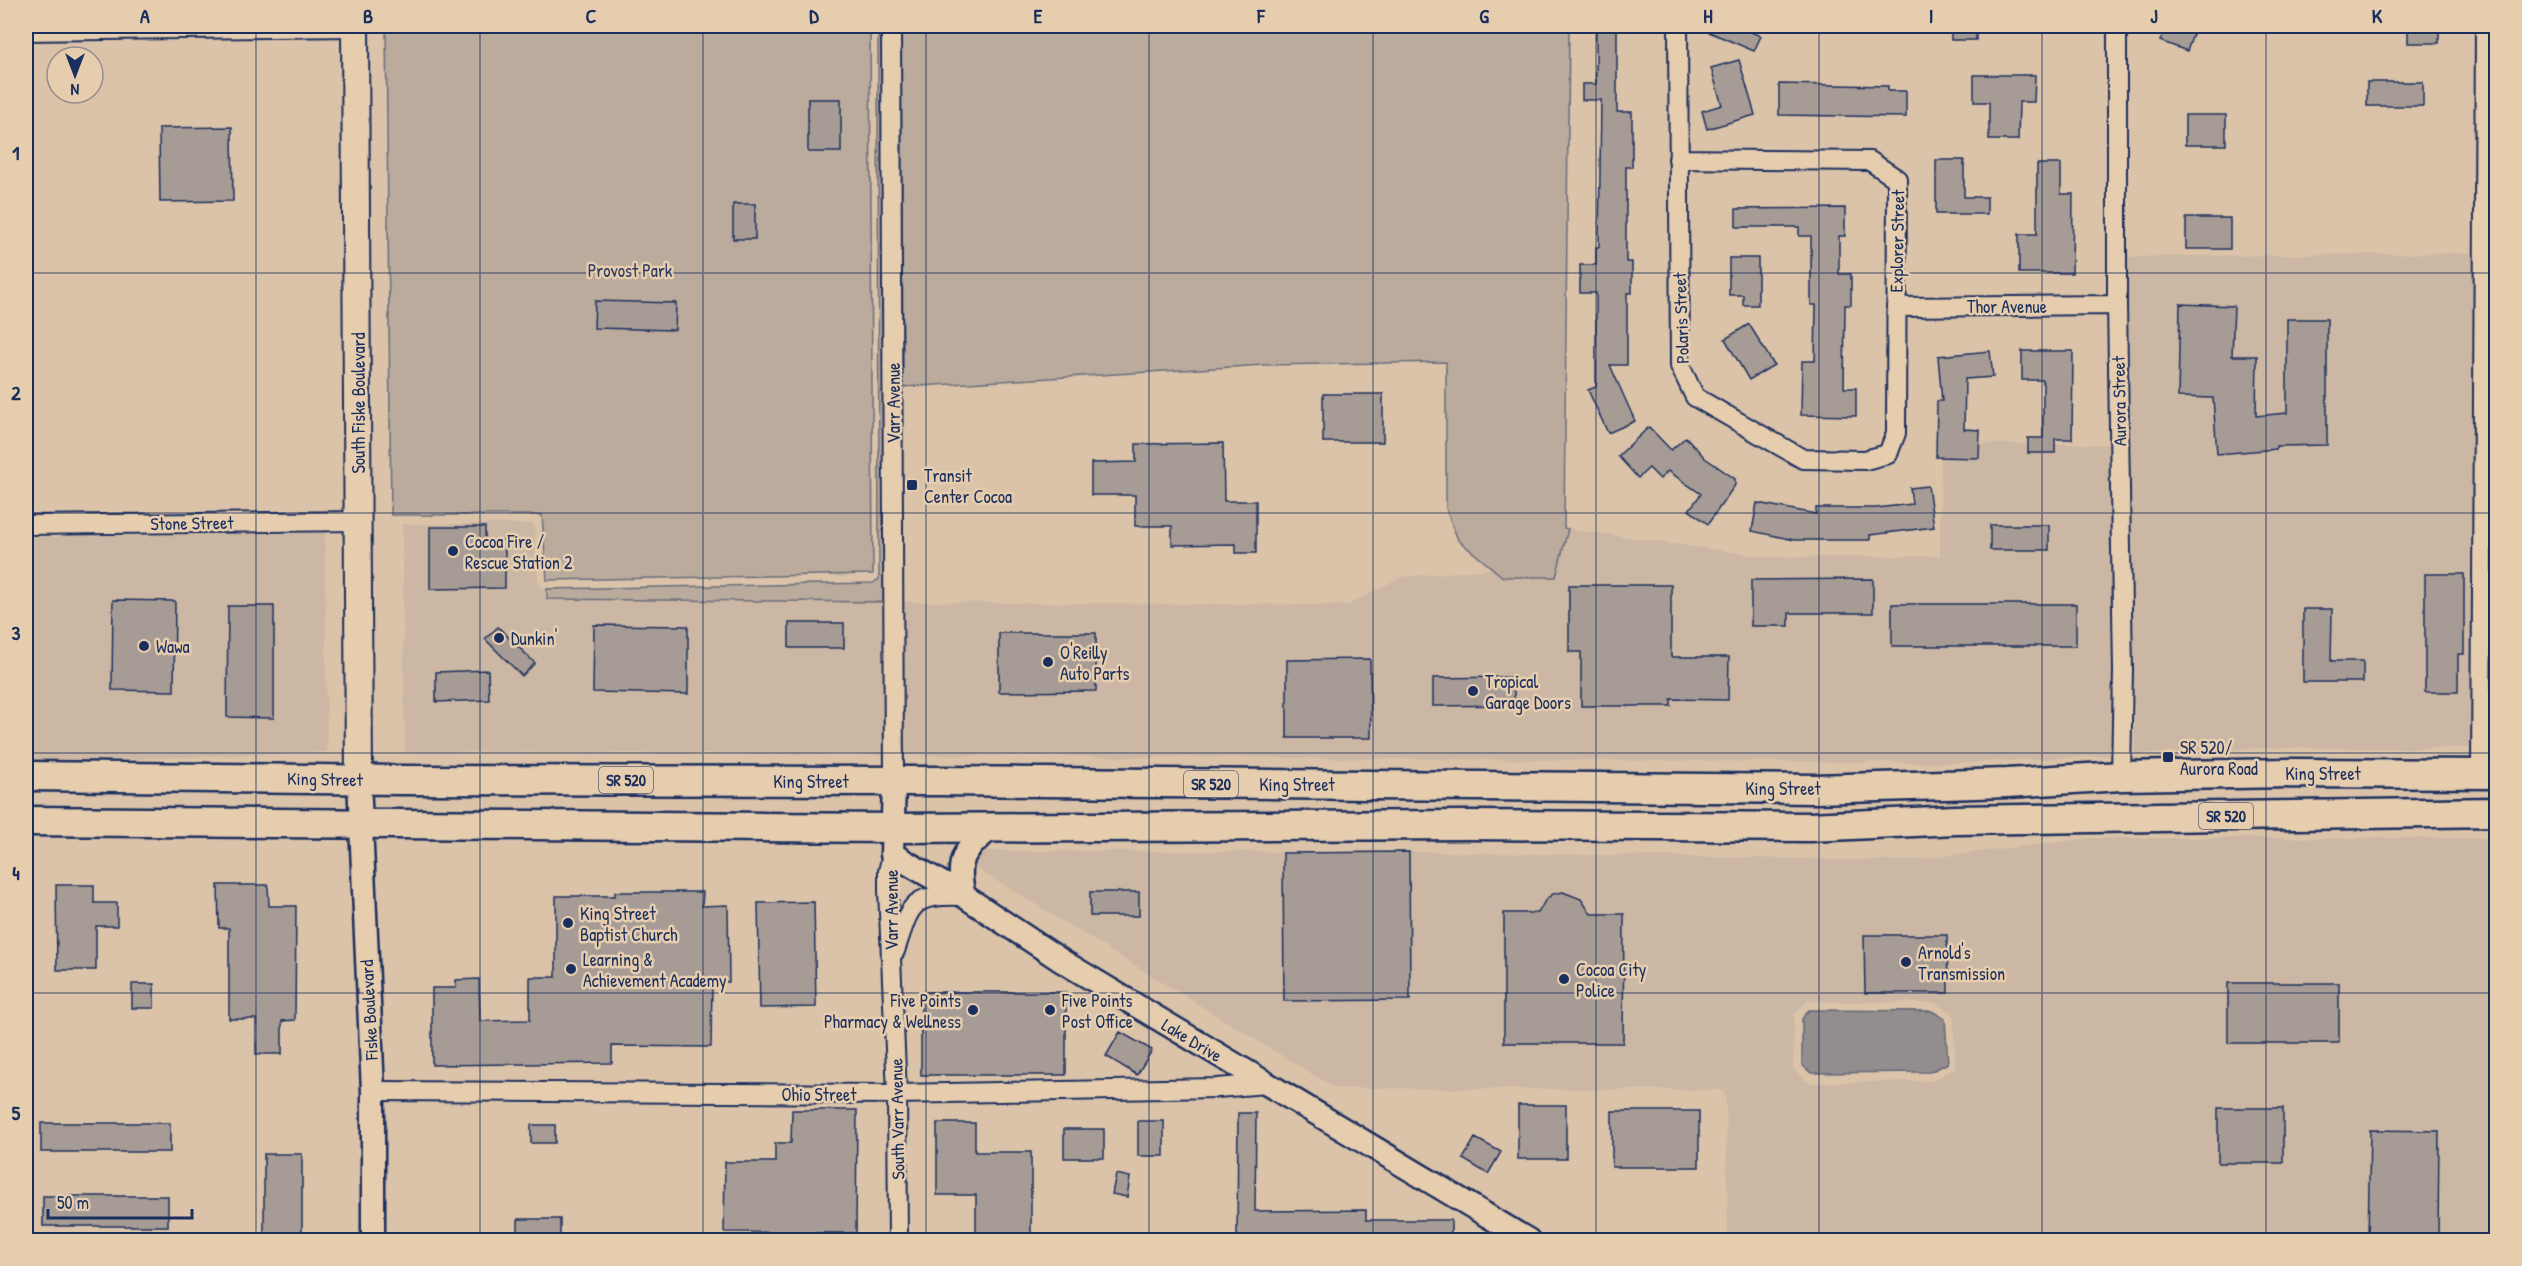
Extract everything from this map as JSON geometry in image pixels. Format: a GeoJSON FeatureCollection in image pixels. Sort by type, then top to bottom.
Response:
{"type":"FeatureCollection","features":[{"type":"Feature","properties":{"kind":"main road","name":"South Fiske Boulevard"},"geometry":{"type":"LineString","coordinates":[[355,26],[358,780]]}},
{"type":"Feature","properties":{"kind":"main road","name":"King Street"},"geometry":{"type":"LineString","coordinates":[[26,776],[1803,789],[2007,783],[2121,776],[2289,773],[2489,774]]}},
{"type":"Feature","properties":{"kind":"main road"},"geometry":{"type":"LineString","coordinates":[[1955,820],[1976,808],[2093,798],[2108,791],[2121,776]]}},
{"type":"Feature","properties":{"kind":"main road"},"geometry":{"type":"LineString","coordinates":[[1715,825],[1762,804],[1874,803],[1893,786]]}},
{"type":"Feature","properties":{"kind":"main road"},"geometry":{"type":"LineString","coordinates":[[2450,812],[2457,800],[2496,799]]}},
{"type":"Feature","properties":{"kind":"main road","name":"SR 520"},"geometry":{"type":"LineString","coordinates":[[26,821],[361,823],[892,841],[993,827],[1715,825],[1810,827],[1955,820],[2496,812]]}},
{"type":"Feature","properties":{"kind":"street"},"geometry":{"type":"LineString","coordinates":[[26,31],[355,26]]}},
{"type":"Feature","properties":{"kind":"street","name":"Varr Avenue"},"geometry":{"type":"LineString","coordinates":[[891,26],[894,781]]}},
{"type":"Feature","properties":{"kind":"street","name":"Polaris Street"},"geometry":{"type":"LineString","coordinates":[[1678,26],[1680,366],[1695,397],[1803,459],[1865,459],[1888,454]]}},
{"type":"Feature","properties":{"kind":"street","name":"Aurora Street"},"geometry":{"type":"LineString","coordinates":[[2117,26],[2117,305],[2123,670],[2121,776]]}},
{"type":"Feature","properties":{"kind":"street"},"geometry":{"type":"LineString","coordinates":[[2485,26],[2489,774]]}},
{"type":"Feature","properties":{"kind":"street","name":"Explorer Street"},"geometry":{"type":"LineString","coordinates":[[1678,159],[1870,161],[1897,179],[1896,433],[1888,454]]}},
{"type":"Feature","properties":{"kind":"street","name":"Thor Avenue"},"geometry":{"type":"LineString","coordinates":[[1896,307],[2117,305]]}},
{"type":"Feature","properties":{"kind":"street","name":"Stone Street"},"geometry":{"type":"LineString","coordinates":[[26,525],[358,521]]}},
{"type":"Feature","properties":{"kind":"street","name":"Fiske Boulevard"},"geometry":{"type":"LineString","coordinates":[[358,780],[373,1091],[373,1240]]}},
{"type":"Feature","properties":{"kind":"street"},"geometry":{"type":"LineString","coordinates":[[892,841],[894,781]]}},
{"type":"Feature","properties":{"kind":"street"},"geometry":{"type":"LineString","coordinates":[[964,896],[960,870],[963,855],[970,844],[993,827]]}},
{"type":"Feature","properties":{"kind":"street","name":"Varr Avenue"},"geometry":{"type":"LineString","coordinates":[[892,841],[888,872],[892,961]]}},
{"type":"Feature","properties":{"kind":"street","name":"Lake Drive"},"geometry":{"type":"LineString","coordinates":[[892,841],[964,896],[1062,961],[1528,1240]]}},
{"type":"Feature","properties":{"kind":"street","name":"Varr Avenue"},"geometry":{"type":"LineString","coordinates":[[892,961],[908,911],[918,901],[938,895],[964,896]]}},
{"type":"Feature","properties":{"kind":"street","name":"South Varr Avenue"},"geometry":{"type":"LineString","coordinates":[[892,961],[897,1094],[898,1240]]}},
{"type":"Feature","properties":{"kind":"street","name":"Ohio Street"},"geometry":{"type":"LineString","coordinates":[[373,1091],[897,1094],[1217,1088],[1266,1084]]}},
{"type":"Feature","properties":{"kind":"shaded area"},"geometry":{"type":"Polygon","coordinates":[[[2493,252],[2496,252],[2496,749],[2491,748],[2493,252]]]}},
{"type":"Feature","properties":{"kind":"shaded area"},"geometry":{"type":"Polygon","coordinates":[[[2474,253],[2471,748],[2262,748],[2135,754],[2127,257],[2474,253]]]}},
{"type":"Feature","properties":{"kind":"shaded area"},"geometry":{"type":"Polygon","coordinates":[[[1941,444],[2110,444],[2115,755],[1961,763],[904,755],[904,602],[1348,605],[1401,577],[1493,569],[1503,577],[1556,577],[1568,529],[1767,557],[1940,556],[1941,444]]]}},
{"type":"Feature","properties":{"kind":"shaded area"},"geometry":{"type":"Polygon","coordinates":[[[402,524],[534,524],[538,581],[540,586],[547,589],[548,599],[884,602],[884,755],[405,752],[402,524]]]}},
{"type":"Feature","properties":{"kind":"shaded area"},"geometry":{"type":"Polygon","coordinates":[[[325,533],[327,752],[26,762],[26,537],[325,533]]]}},
{"type":"Feature","properties":{"kind":"shaded area"},"geometry":{"type":"Polygon","coordinates":[[[2091,838],[2496,838],[2496,1240],[1728,1240],[1726,1100],[1723,1092],[1718,1090],[1335,1088],[971,865],[980,851],[1432,852],[1904,861],[2091,838]],[[1807,1001],[1794,1015],[1793,1068],[1811,1083],[1933,1081],[1955,1068],[1954,1018],[1951,1012],[1936,1003],[1807,1001]]]}},
{"type":"Feature","properties":{"kind":"shaded area"},"geometry":{"type":"Polygon","coordinates":[[[1809,1010],[1932,1011],[1945,1019],[1948,1063],[1930,1072],[1811,1073],[1802,1065],[1802,1019],[1809,1010]]]}},
{"type":"Feature","properties":{"kind":"green space","name":"Provost Park"},"geometry":{"type":"Polygon","coordinates":[[[386,26],[870,26],[873,574],[547,580],[542,515],[391,515],[386,26]]]}},
{"type":"Feature","properties":{"kind":"green space"},"geometry":{"type":"Polygon","coordinates":[[[878,26],[881,26],[884,602],[547,599],[547,589],[873,583],[879,579],[878,26]]]}},
{"type":"Feature","properties":{"kind":"green space"},"geometry":{"type":"Polygon","coordinates":[[[901,26],[1569,26],[1564,528],[1568,529],[1556,577],[1503,577],[1458,540],[1446,508],[1446,362],[1264,365],[903,387],[901,26]]]}},
{"type":"Feature","properties":{"kind":"building"},"geometry":{"type":"Polygon","coordinates":[[[1596,26],[1617,26],[1617,112],[1632,112],[1632,167],[1626,167],[1626,262],[1632,262],[1632,293],[1627,293],[1627,365],[1610,365],[1635,421],[1608,433],[1588,390],[1596,387],[1596,293],[1580,293],[1580,265],[1596,265],[1596,247],[1599,247],[1601,100],[1582,100],[1582,84],[1596,84],[1596,26]]]}},
{"type":"Feature","properties":{"kind":"building"},"geometry":{"type":"Polygon","coordinates":[[[1695,26],[1754,26],[1751,32],[1761,36],[1754,51],[1695,26]]]}},
{"type":"Feature","properties":{"kind":"building"},"geometry":{"type":"Polygon","coordinates":[[[1951,26],[1976,26],[1976,40],[1951,40],[1951,26]]]}},
{"type":"Feature","properties":{"kind":"building"},"geometry":{"type":"Polygon","coordinates":[[[2166,26],[2196,26],[2187,51],[2160,41],[2166,26]]]}},
{"type":"Feature","properties":{"kind":"building"},"geometry":{"type":"Polygon","coordinates":[[[2408,26],[2439,26],[2439,43],[2408,43],[2408,26]]]}},
{"type":"Feature","properties":{"kind":"building"},"geometry":{"type":"Polygon","coordinates":[[[1739,60],[1755,115],[1707,129],[1702,111],[1722,105],[1711,68],[1739,60]]]}},
{"type":"Feature","properties":{"kind":"building"},"geometry":{"type":"Polygon","coordinates":[[[1974,75],[2035,75],[2034,102],[2019,102],[2018,140],[1989,140],[1989,102],[1974,102],[1974,75]]]}},
{"type":"Feature","properties":{"kind":"building"},"geometry":{"type":"Polygon","coordinates":[[[2367,82],[2423,82],[2423,106],[2367,106],[2367,82]]]}},
{"type":"Feature","properties":{"kind":"building"},"geometry":{"type":"Polygon","coordinates":[[[1779,84],[1888,86],[1888,91],[1906,91],[1906,117],[1779,115],[1779,84]]]}},
{"type":"Feature","properties":{"kind":"building"},"geometry":{"type":"Polygon","coordinates":[[[808,99],[841,99],[841,152],[808,152],[808,99]]]}},
{"type":"Feature","properties":{"kind":"building"},"geometry":{"type":"Polygon","coordinates":[[[2185,115],[2226,115],[2226,145],[2185,145],[2185,115]]]}},
{"type":"Feature","properties":{"kind":"building"},"geometry":{"type":"Polygon","coordinates":[[[232,127],[233,201],[160,202],[159,128],[232,127]]]}},
{"type":"Feature","properties":{"kind":"building"},"geometry":{"type":"Polygon","coordinates":[[[1936,160],[1964,160],[1964,197],[1987,197],[1987,214],[1936,214],[1936,160]]]}},
{"type":"Feature","properties":{"kind":"building"},"geometry":{"type":"Polygon","coordinates":[[[2037,164],[2061,164],[2061,194],[2073,194],[2072,273],[2019,273],[2019,234],[2037,234],[2037,164]]]}},
{"type":"Feature","properties":{"kind":"building"},"geometry":{"type":"Polygon","coordinates":[[[733,204],[755,204],[755,239],[733,239],[733,204]]]}},
{"type":"Feature","properties":{"kind":"building"},"geometry":{"type":"Polygon","coordinates":[[[1845,208],[1845,236],[1839,236],[1839,274],[1851,274],[1851,305],[1845,305],[1844,388],[1856,388],[1856,416],[1801,415],[1802,361],[1815,361],[1816,305],[1811,305],[1811,236],[1799,236],[1799,227],[1736,227],[1736,209],[1845,208]]]}},
{"type":"Feature","properties":{"kind":"building"},"geometry":{"type":"Polygon","coordinates":[[[2186,218],[2230,218],[2230,249],[2186,249],[2186,218]]]}},
{"type":"Feature","properties":{"kind":"building"},"geometry":{"type":"Polygon","coordinates":[[[1729,258],[1758,258],[1758,305],[1743,305],[1743,295],[1729,295],[1729,258]]]}},
{"type":"Feature","properties":{"kind":"building"},"geometry":{"type":"Polygon","coordinates":[[[595,301],[676,303],[675,330],[594,328],[595,301]]]}},
{"type":"Feature","properties":{"kind":"building"},"geometry":{"type":"Polygon","coordinates":[[[2180,304],[2234,306],[2232,356],[2257,356],[2256,416],[2287,413],[2287,319],[2327,319],[2327,445],[2276,446],[2276,449],[2217,454],[2213,398],[2178,397],[2180,304]]]}},
{"type":"Feature","properties":{"kind":"building"},"geometry":{"type":"Polygon","coordinates":[[[1749,324],[1774,365],[1749,380],[1725,339],[1749,324]]]}},
{"type":"Feature","properties":{"kind":"building"},"geometry":{"type":"Polygon","coordinates":[[[1990,351],[1993,377],[1965,379],[1964,429],[1980,430],[1979,458],[1936,457],[1937,401],[1942,401],[1938,356],[1990,351]]]}},
{"type":"Feature","properties":{"kind":"building"},"geometry":{"type":"Polygon","coordinates":[[[2022,351],[2073,351],[2072,439],[2055,439],[2055,453],[2028,453],[2028,438],[2043,438],[2043,380],[2022,380],[2022,351]]]}},
{"type":"Feature","properties":{"kind":"building"},"geometry":{"type":"Polygon","coordinates":[[[1323,394],[1383,394],[1383,442],[1323,442],[1323,394]]]}},
{"type":"Feature","properties":{"kind":"building"},"geometry":{"type":"Polygon","coordinates":[[[1649,427],[1671,450],[1686,437],[1705,458],[1735,479],[1735,485],[1708,524],[1689,510],[1701,494],[1668,471],[1660,479],[1649,468],[1638,478],[1618,456],[1649,427]]]}},
{"type":"Feature","properties":{"kind":"building"},"geometry":{"type":"Polygon","coordinates":[[[1223,443],[1224,501],[1256,501],[1256,553],[1236,553],[1236,544],[1172,545],[1172,526],[1135,526],[1135,495],[1091,495],[1091,463],[1136,462],[1136,444],[1223,443]]]}},
{"type":"Feature","properties":{"kind":"building"},"geometry":{"type":"Polygon","coordinates":[[[1928,486],[1934,527],[1870,535],[1870,540],[1794,540],[1752,531],[1757,503],[1816,514],[1816,508],[1876,508],[1912,504],[1910,488],[1928,486]]]}},
{"type":"Feature","properties":{"kind":"building"},"geometry":{"type":"Polygon","coordinates":[[[1990,525],[2049,525],[2049,550],[1990,550],[1990,525]]]}},
{"type":"Feature","properties":{"kind":"building"},"geometry":{"type":"Polygon","coordinates":[[[430,527],[485,527],[485,541],[505,540],[505,588],[430,589],[430,527]]]}},
{"type":"Feature","properties":{"kind":"building"},"geometry":{"type":"Polygon","coordinates":[[[2425,574],[2464,574],[2464,654],[2458,654],[2458,692],[2425,692],[2425,574]]]}},
{"type":"Feature","properties":{"kind":"building"},"geometry":{"type":"Polygon","coordinates":[[[1873,579],[1873,613],[1789,613],[1789,626],[1751,626],[1751,580],[1873,579]]]}},
{"type":"Feature","properties":{"kind":"building"},"geometry":{"type":"Polygon","coordinates":[[[1569,585],[1671,585],[1671,657],[1729,657],[1728,700],[1671,699],[1671,706],[1581,706],[1581,652],[1569,652],[1569,585]]]}},
{"type":"Feature","properties":{"kind":"building","name":"Wawa"},"geometry":{"type":"Polygon","coordinates":[[[113,600],[175,601],[174,691],[112,690],[113,600]]]}},
{"type":"Feature","properties":{"kind":"building"},"geometry":{"type":"Polygon","coordinates":[[[1892,604],[2076,604],[2076,646],[1892,646],[1892,604]]]}},
{"type":"Feature","properties":{"kind":"building"},"geometry":{"type":"Polygon","coordinates":[[[228,606],[274,606],[274,718],[227,717],[228,606]]]}},
{"type":"Feature","properties":{"kind":"building"},"geometry":{"type":"Polygon","coordinates":[[[2303,609],[2332,609],[2331,661],[2363,661],[2363,682],[2303,682],[2303,609]]]}},
{"type":"Feature","properties":{"kind":"building"},"geometry":{"type":"Polygon","coordinates":[[[789,623],[844,623],[844,648],[789,648],[789,623]]]}},
{"type":"Feature","properties":{"kind":"building"},"geometry":{"type":"Polygon","coordinates":[[[594,625],[688,626],[688,694],[593,692],[594,625]]]}},
{"type":"Feature","properties":{"kind":"building"},"geometry":{"type":"Polygon","coordinates":[[[498,627],[535,663],[522,676],[485,639],[498,627]]]}},
{"type":"Feature","properties":{"kind":"building","name":"O'Reilly Auto Parts"},"geometry":{"type":"Polygon","coordinates":[[[999,633],[1096,633],[1096,691],[999,692],[999,633]]]}},
{"type":"Feature","properties":{"kind":"building"},"geometry":{"type":"Polygon","coordinates":[[[1370,659],[1371,738],[1287,738],[1287,660],[1370,659]]]}},
{"type":"Feature","properties":{"kind":"building"},"geometry":{"type":"Polygon","coordinates":[[[488,670],[489,700],[436,702],[436,672],[488,670]]]}},
{"type":"Feature","properties":{"kind":"building","name":"Tropical Garage Doors"},"geometry":{"type":"Polygon","coordinates":[[[1514,677],[1514,705],[1433,706],[1433,678],[1514,677]]]}},
{"type":"Feature","properties":{"kind":"building"},"geometry":{"type":"Polygon","coordinates":[[[1409,852],[1410,1000],[1284,1001],[1283,853],[1409,852]]]}},
{"type":"Feature","properties":{"kind":"building"},"geometry":{"type":"Polygon","coordinates":[[[56,885],[94,885],[94,903],[117,903],[117,926],[96,926],[96,970],[57,970],[56,885]]]}},
{"type":"Feature","properties":{"kind":"building"},"geometry":{"type":"Polygon","coordinates":[[[218,885],[268,885],[269,906],[296,906],[295,1020],[282,1021],[282,1054],[256,1054],[256,1019],[229,1019],[229,928],[219,928],[218,885]]]}},
{"type":"Feature","properties":{"kind":"building"},"geometry":{"type":"Polygon","coordinates":[[[615,892],[703,892],[702,906],[728,905],[729,982],[712,981],[711,1047],[612,1046],[612,1063],[432,1065],[432,988],[456,988],[456,980],[479,979],[480,1021],[530,1020],[530,977],[556,977],[556,896],[615,896],[615,892]]]}},
{"type":"Feature","properties":{"kind":"building"},"geometry":{"type":"Polygon","coordinates":[[[1090,892],[1139,892],[1139,916],[1090,916],[1090,892]]]}},
{"type":"Feature","properties":{"kind":"building","name":"Cocoa City Police"},"geometry":{"type":"Polygon","coordinates":[[[1563,892],[1581,899],[1591,914],[1624,914],[1623,1043],[1504,1043],[1504,913],[1538,913],[1546,899],[1553,894],[1563,892]]]}},
{"type":"Feature","properties":{"kind":"building"},"geometry":{"type":"Polygon","coordinates":[[[814,902],[816,1007],[760,1008],[758,903],[814,902]]]}},
{"type":"Feature","properties":{"kind":"building"},"geometry":{"type":"Polygon","coordinates":[[[1864,935],[1947,935],[1948,993],[1865,993],[1864,935]]]}},
{"type":"Feature","properties":{"kind":"building"},"geometry":{"type":"Polygon","coordinates":[[[2228,983],[2339,983],[2339,1043],[2228,1043],[2228,983]]]}},
{"type":"Feature","properties":{"kind":"building"},"geometry":{"type":"Polygon","coordinates":[[[132,984],[154,984],[154,1008],[132,1008],[132,984]]]}},
{"type":"Feature","properties":{"kind":"building"},"geometry":{"type":"Polygon","coordinates":[[[921,992],[1066,992],[1066,1075],[921,1075],[921,992]]]}},
{"type":"Feature","properties":{"kind":"building"},"geometry":{"type":"Polygon","coordinates":[[[1120,1032],[1152,1050],[1137,1075],[1106,1056],[1120,1032]]]}},
{"type":"Feature","properties":{"kind":"building"},"geometry":{"type":"Polygon","coordinates":[[[1518,1105],[1566,1105],[1566,1159],[1518,1159],[1518,1105]]]}},
{"type":"Feature","properties":{"kind":"building"},"geometry":{"type":"Polygon","coordinates":[[[2218,1108],[2283,1108],[2283,1163],[2218,1163],[2218,1108]]]}},
{"type":"Feature","properties":{"kind":"building"},"geometry":{"type":"Polygon","coordinates":[[[792,1110],[857,1110],[856,1233],[724,1232],[725,1162],[775,1162],[775,1143],[791,1143],[792,1110]]]}},
{"type":"Feature","properties":{"kind":"building"},"geometry":{"type":"Polygon","coordinates":[[[1612,1111],[1699,1111],[1699,1167],[1612,1167],[1612,1111]]]}},
{"type":"Feature","properties":{"kind":"building"},"geometry":{"type":"Polygon","coordinates":[[[1238,1113],[1256,1113],[1255,1211],[1366,1210],[1366,1220],[1451,1220],[1451,1240],[1237,1240],[1238,1113]]]}},
{"type":"Feature","properties":{"kind":"building"},"geometry":{"type":"Polygon","coordinates":[[[1138,1121],[1164,1121],[1164,1156],[1138,1156],[1138,1121]]]}},
{"type":"Feature","properties":{"kind":"building"},"geometry":{"type":"Polygon","coordinates":[[[41,1123],[170,1123],[170,1152],[41,1152],[41,1123]]]}},
{"type":"Feature","properties":{"kind":"building"},"geometry":{"type":"Polygon","coordinates":[[[937,1123],[975,1123],[975,1152],[1031,1152],[1031,1240],[976,1240],[976,1195],[937,1195],[937,1123]]]}},
{"type":"Feature","properties":{"kind":"building"},"geometry":{"type":"Polygon","coordinates":[[[531,1125],[555,1125],[555,1143],[531,1143],[531,1125]]]}},
{"type":"Feature","properties":{"kind":"building"},"geometry":{"type":"Polygon","coordinates":[[[1064,1129],[1104,1129],[1104,1158],[1064,1158],[1064,1129]]]}},
{"type":"Feature","properties":{"kind":"building"},"geometry":{"type":"Polygon","coordinates":[[[2370,1130],[2439,1131],[2438,1240],[2368,1240],[2370,1130]]]}},
{"type":"Feature","properties":{"kind":"building"},"geometry":{"type":"Polygon","coordinates":[[[1475,1138],[1501,1152],[1488,1174],[1463,1159],[1475,1138]]]}},
{"type":"Feature","properties":{"kind":"building"},"geometry":{"type":"Polygon","coordinates":[[[264,1154],[302,1154],[302,1240],[264,1240],[264,1154]]]}},
{"type":"Feature","properties":{"kind":"building"},"geometry":{"type":"Polygon","coordinates":[[[1116,1174],[1130,1177],[1127,1197],[1112,1194],[1116,1174]]]}},
{"type":"Feature","properties":{"kind":"building"},"geometry":{"type":"Polygon","coordinates":[[[43,1196],[168,1196],[168,1226],[43,1226],[43,1196]]]}},
{"type":"Feature","properties":{"kind":"building"},"geometry":{"type":"Polygon","coordinates":[[[518,1219],[560,1219],[560,1240],[518,1240],[518,1219]]]}},
{"type":"Feature","properties":{"kind":"place","name":"Transit Center Cocoa"},"geometry":{"type":"Point","coordinates":[912,485]}},
{"type":"Feature","properties":{"kind":"place","name":"Cocoa Fire / Rescue Station 2"},"geometry":{"type":"Point","coordinates":[453,551]}},
{"type":"Feature","properties":{"kind":"place","name":"Dunkin'"},"geometry":{"type":"Point","coordinates":[499,638]}},
{"type":"Feature","properties":{"kind":"place","name":"Wawa"},"geometry":{"type":"Point","coordinates":[144,646]}},
{"type":"Feature","properties":{"kind":"place","name":"O'Reilly Auto Parts"},"geometry":{"type":"Point","coordinates":[1048,662]}},
{"type":"Feature","properties":{"kind":"place","name":"Tropical Garage Doors"},"geometry":{"type":"Point","coordinates":[1473,691]}},
{"type":"Feature","properties":{"kind":"place","name":"SR 520/ Aurora Road"},"geometry":{"type":"Point","coordinates":[2168,757]}},
{"type":"Feature","properties":{"kind":"place","name":"King Street Baptist Church"},"geometry":{"type":"Point","coordinates":[568,923]}},
{"type":"Feature","properties":{"kind":"place","name":"Arnold's Transmission"},"geometry":{"type":"Point","coordinates":[1906,962]}},
{"type":"Feature","properties":{"kind":"place","name":"Learning & Achievement Academy"},"geometry":{"type":"Point","coordinates":[571,969]}},
{"type":"Feature","properties":{"kind":"place","name":"Cocoa City Police"},"geometry":{"type":"Point","coordinates":[1564,979]}},
{"type":"Feature","properties":{"kind":"place","name":"Five Points Pharmacy & Wellness"},"geometry":{"type":"Point","coordinates":[973,1010]}},
{"type":"Feature","properties":{"kind":"place","name":"Five Points Post Office"},"geometry":{"type":"Point","coordinates":[1050,1010]}}]}
